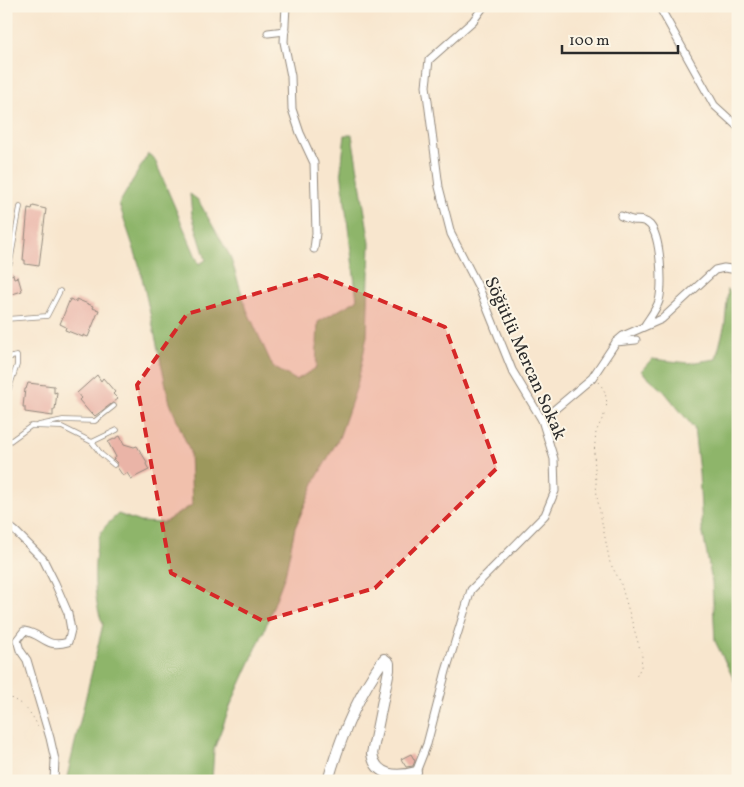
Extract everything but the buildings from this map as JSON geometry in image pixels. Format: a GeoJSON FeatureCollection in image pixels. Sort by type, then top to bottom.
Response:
{"type":"FeatureCollection","features":[{"type":"Feature","properties":{"kind":"street"},"geometry":{"type":"LineString","coordinates":[[286,6],[284,42],[291,76],[292,109],[300,133],[314,163],[316,233],[314,249]]}},
{"type":"Feature","properties":{"kind":"street","name":"Söğütlü Mercan Sokak"},"geometry":{"type":"LineString","coordinates":[[416,772],[427,744],[446,672],[471,590],[544,515],[556,491],[554,459],[542,420],[512,370],[479,288],[451,234],[439,187],[426,86],[429,60],[473,21],[484,6]]}},
{"type":"Feature","properties":{"kind":"street"},"geometry":{"type":"LineString","coordinates":[[659,6],[714,105],[738,127]]}},
{"type":"Feature","properties":{"kind":"street"},"geometry":{"type":"LineString","coordinates":[[268,33],[284,31]]}},
{"type":"Feature","properties":{"kind":"street"},"geometry":{"type":"LineString","coordinates":[[621,216],[631,220],[642,219],[651,226],[658,246],[659,299],[656,310],[644,326]]}},
{"type":"Feature","properties":{"kind":"street"},"geometry":{"type":"LineString","coordinates":[[542,420],[592,378],[616,342],[623,336],[662,319],[714,270],[724,268],[738,270]]}},
{"type":"Feature","properties":{"kind":"street"},"geometry":{"type":"LineString","coordinates":[[616,342],[636,340]]}},
{"type":"Feature","properties":{"kind":"street"},"geometry":{"type":"LineString","coordinates":[[6,524],[43,560],[68,613],[70,630],[68,642],[58,645],[43,641],[34,633],[24,631],[18,640],[20,650],[27,660],[50,738],[55,760],[54,781]]}},
{"type":"Feature","properties":{"kind":"street"},"geometry":{"type":"LineString","coordinates":[[328,781],[337,748],[373,675],[384,659],[389,663],[389,670],[372,754],[373,763],[379,769],[392,774],[404,775],[416,772]]}},
{"type":"Feature","properties":{"kind":"lane"},"geometry":{"type":"LineString","coordinates":[[6,264],[10,262],[20,207]]}},
{"type":"Feature","properties":{"kind":"lane"},"geometry":{"type":"LineString","coordinates":[[6,319],[47,316],[60,291]]}},
{"type":"Feature","properties":{"kind":"lane"},"geometry":{"type":"LineString","coordinates":[[6,358],[17,356],[6,397]]}},
{"type":"Feature","properties":{"kind":"lane"},"geometry":{"type":"LineString","coordinates":[[6,444],[32,426],[63,420],[95,421],[114,406]]}},
{"type":"Feature","properties":{"kind":"lane"},"geometry":{"type":"LineString","coordinates":[[32,426],[62,427],[92,442],[114,465]]}},
{"type":"Feature","properties":{"kind":"lane"},"geometry":{"type":"LineString","coordinates":[[92,442],[117,430]]}},
{"type":"Feature","properties":{"kind":"path"},"geometry":{"type":"LineString","coordinates":[[592,378],[601,383],[607,403],[605,413],[596,432],[594,454],[597,497],[610,563],[620,581],[642,656],[641,667],[636,677]]}},
{"type":"Feature","properties":{"kind":"path"},"geometry":{"type":"LineString","coordinates":[[6,696],[25,706],[31,713],[40,732]]}},
{"type":"Feature","properties":{"kind":"highlighted area"},"geometry":{"type":"Polygon","coordinates":[[[319,275],[445,327],[497,468],[375,588],[263,621],[171,573],[137,385],[187,314],[319,275]]]}},
{"type":"Feature","properties":{"kind":"green space"},"geometry":{"type":"Polygon","coordinates":[[[345,135],[352,135],[370,243],[367,336],[357,386],[339,438],[315,481],[295,528],[285,575],[264,631],[231,704],[214,749],[212,781],[66,781],[103,624],[97,604],[95,580],[97,544],[101,532],[118,514],[140,522],[163,523],[192,505],[190,452],[170,403],[139,264],[119,204],[148,154],[154,158],[199,264],[206,260],[192,215],[190,194],[198,200],[230,256],[247,310],[273,367],[296,380],[316,368],[318,322],[357,300],[341,170],[345,135]]]}},
{"type":"Feature","properties":{"kind":"green space"},"geometry":{"type":"Polygon","coordinates":[[[728,289],[738,299],[738,688],[715,641],[712,582],[702,528],[694,428],[663,390],[641,371],[652,359],[689,363],[716,359],[725,324],[728,289]]]}}]}
